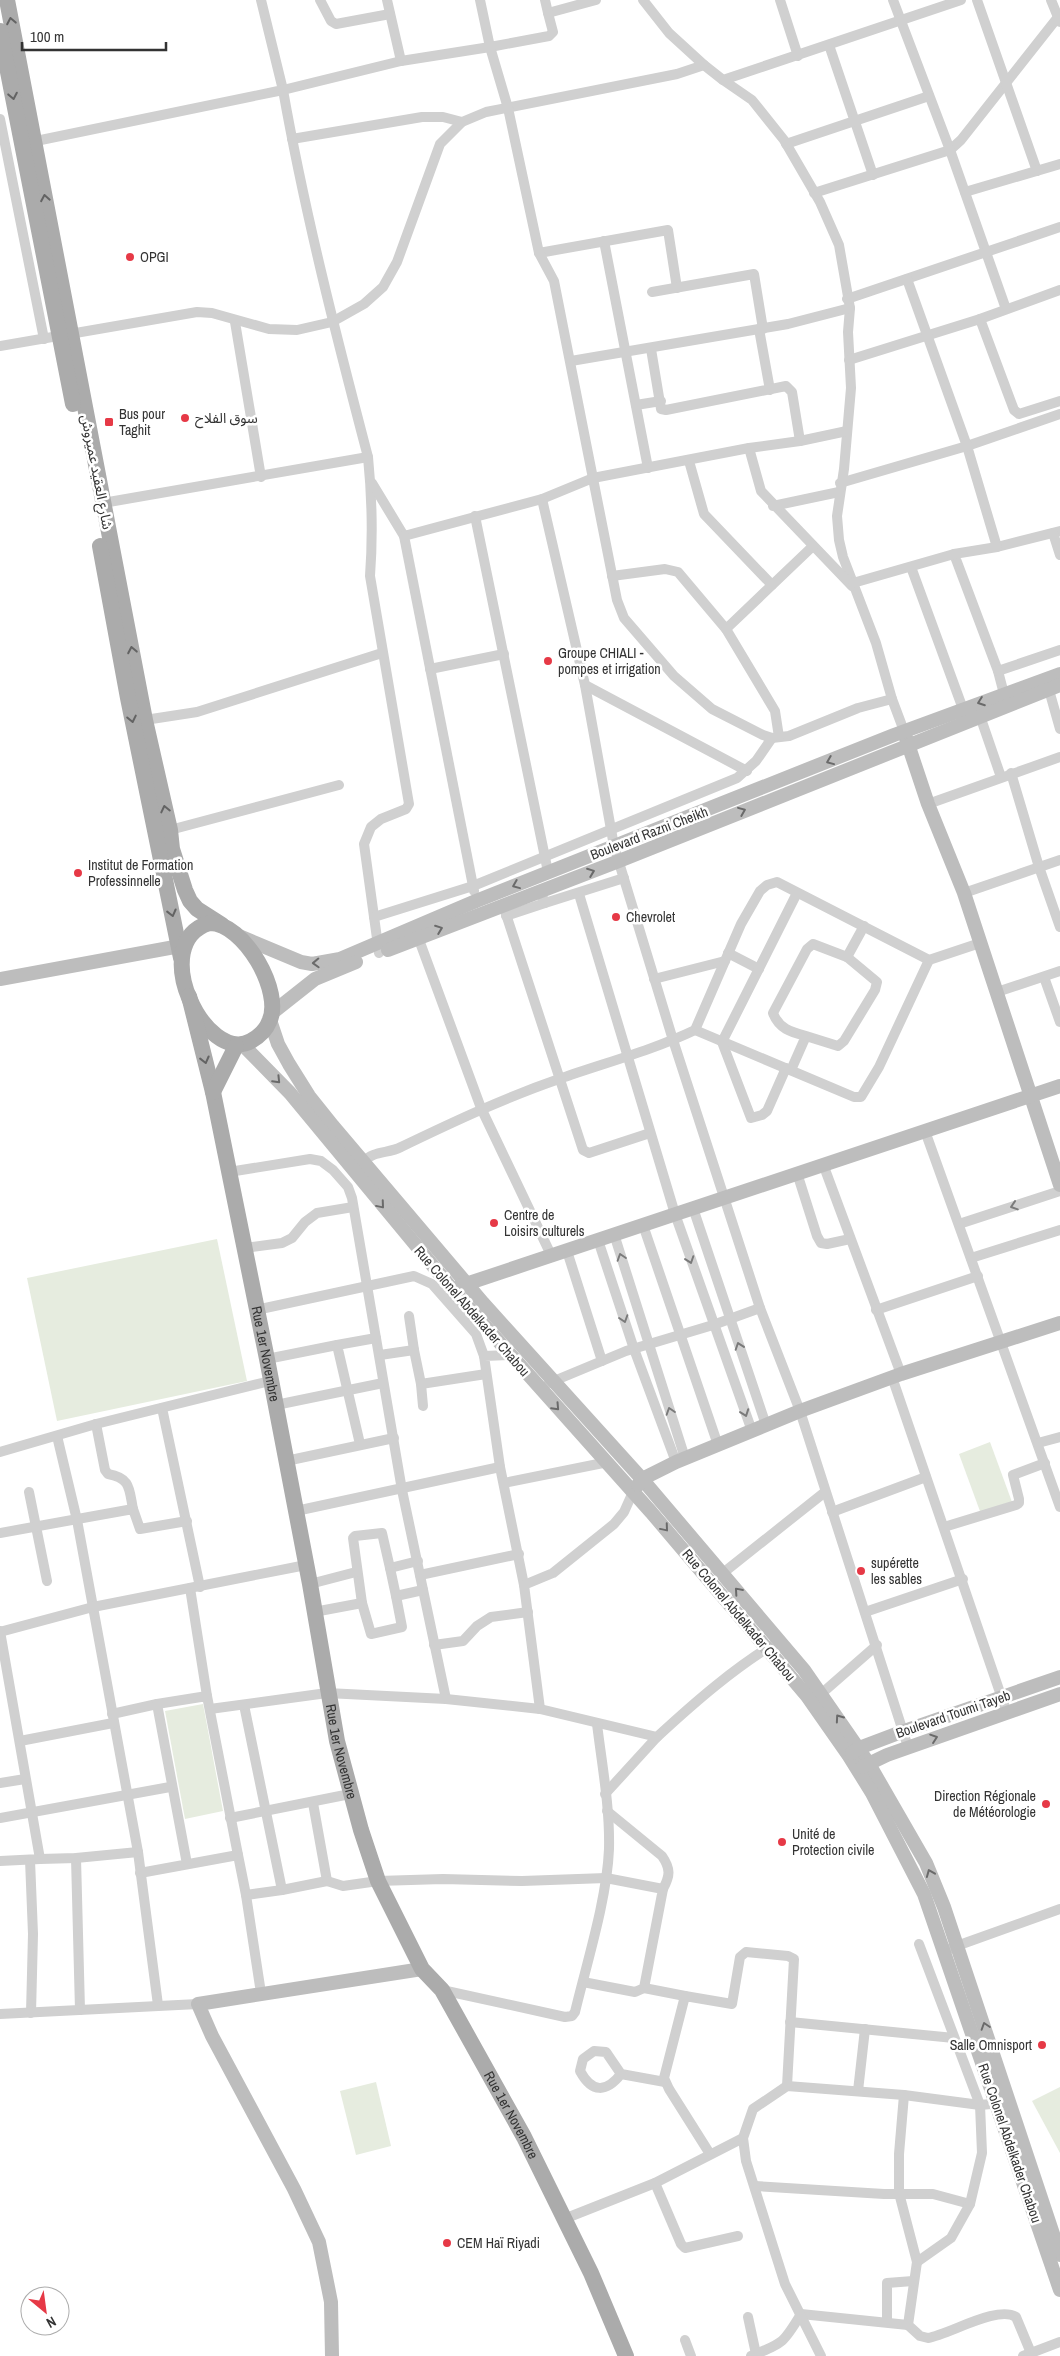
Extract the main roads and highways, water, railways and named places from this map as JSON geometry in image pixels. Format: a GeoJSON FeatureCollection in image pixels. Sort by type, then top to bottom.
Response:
{"type":"FeatureCollection","features":[{"type":"Feature","properties":{"kind":"main road","name":"شارع العقيد عميروش"},"geometry":{"type":"LineString","coordinates":[[7,0],[36,141],[58,337],[161,864],[183,947]]}},
{"type":"Feature","properties":{"kind":"main road","name":"شارع العقيد عميروش"},"geometry":{"type":"LineString","coordinates":[[0,30],[25,200],[58,337],[103,503],[145,720],[170,830],[172,849],[190,901],[196,909],[222,925]]}},
{"type":"Feature","properties":{"kind":"main road","name":"Boulevard Razni Cheikh"},"geometry":{"type":"LineString","coordinates":[[240,936],[282,956],[312,964],[340,959],[418,938],[543,897],[619,861],[906,738],[963,709],[1060,674]]}},
{"type":"Feature","properties":{"kind":"main road","name":"Boulevard Razni Cheikh"},"geometry":{"type":"LineString","coordinates":[[271,1017],[316,978],[476,901],[614,846],[906,738],[980,716],[1054,687]]}},
{"type":"Feature","properties":{"kind":"main road"},"geometry":{"type":"LineString","coordinates":[[906,738],[928,804],[964,893],[1032,1095],[1060,1185]]}},
{"type":"Feature","properties":{"kind":"main road"},"geometry":{"type":"LineString","coordinates":[[0,979],[183,947],[202,925],[209,922],[222,925],[240,936],[258,962],[266,979],[271,1017],[262,1033],[240,1046],[213,1092]]}},
{"type":"Feature","properties":{"kind":"main road"},"geometry":{"type":"LineString","coordinates":[[183,947],[189,996],[202,1022],[222,1041],[240,1046]]}},
{"type":"Feature","properties":{"kind":"main road","name":"Rue 1er Novembre"},"geometry":{"type":"LineString","coordinates":[[189,996],[213,1092],[267,1359],[310,1584],[327,1693],[350,1794],[378,1880],[422,1969],[442,1990],[524,2138],[592,2273],[626,2356]]}},
{"type":"Feature","properties":{"kind":"main road","name":"Rue Colonel Abdelkader Chabou"},"geometry":{"type":"LineString","coordinates":[[271,1017],[278,1044],[309,1096],[465,1282],[642,1479],[723,1573],[821,1694],[863,1767],[926,1863],[952,1948],[1004,2103],[1060,2255]]}},
{"type":"Feature","properties":{"kind":"main road","name":"Rue Colonel Abdelkader Chabou"},"geometry":{"type":"LineString","coordinates":[[240,1046],[290,1093],[453,1290],[539,1389],[608,1462],[854,1752]]}},
{"type":"Feature","properties":{"kind":"main road"},"geometry":{"type":"LineString","coordinates":[[453,1290],[465,1282],[552,1257],[614,1234],[1060,1086]]}},
{"type":"Feature","properties":{"kind":"main road"},"geometry":{"type":"LineString","coordinates":[[633,1492],[642,1479],[681,1460],[800,1411],[896,1375],[1060,1324]]}},
{"type":"Feature","properties":{"kind":"main road","name":"Boulevard Toumi Tayeb"},"geometry":{"type":"LineString","coordinates":[[854,1752],[904,1731],[1060,1677]]}},
{"type":"Feature","properties":{"kind":"main road","name":"Boulevard Toumi Tayeb"},"geometry":{"type":"LineString","coordinates":[[863,1767],[908,1747],[1060,1694]]}},
{"type":"Feature","properties":{"kind":"main road"},"geometry":{"type":"LineString","coordinates":[[332,2356],[331,2302],[319,2242],[294,2189],[216,2044],[198,2004],[422,1969]]}},
{"type":"Feature","properties":{"kind":"main road","name":"Rue Colonel Abdelkader Chabou"},"geometry":{"type":"LineString","coordinates":[[1004,2103],[1060,2290]]}},
{"type":"Feature","properties":{"kind":"place","name":"OPGI"},"geometry":{"type":"Point","coordinates":[130,257]}},
{"type":"Feature","properties":{"kind":"place","name":"سوق الفلاح"},"geometry":{"type":"Point","coordinates":[185,418]}},
{"type":"Feature","properties":{"kind":"place","name":"Bus pour Taghit"},"geometry":{"type":"Point","coordinates":[109,422]}},
{"type":"Feature","properties":{"kind":"place","name":"Groupe CHIALI - pompes et irrigation"},"geometry":{"type":"Point","coordinates":[548,661]}},
{"type":"Feature","properties":{"kind":"place","name":"Institut de Formation Professinnelle"},"geometry":{"type":"Point","coordinates":[78,873]}},
{"type":"Feature","properties":{"kind":"place","name":"Chevrolet"},"geometry":{"type":"Point","coordinates":[616,917]}},
{"type":"Feature","properties":{"kind":"place","name":"Centre de Loisirs culturels"},"geometry":{"type":"Point","coordinates":[494,1223]}},
{"type":"Feature","properties":{"kind":"place","name":"supérette les sables"},"geometry":{"type":"Point","coordinates":[861,1571]}},
{"type":"Feature","properties":{"kind":"place","name":"Direction Régionale de Météorologie"},"geometry":{"type":"Point","coordinates":[1046,1804]}},
{"type":"Feature","properties":{"kind":"place","name":"Unité de Protection civile"},"geometry":{"type":"Point","coordinates":[782,1842]}},
{"type":"Feature","properties":{"kind":"place","name":"Salle Omnisport"},"geometry":{"type":"Point","coordinates":[1042,2045]}},
{"type":"Feature","properties":{"kind":"place","name":"CEM Haï Riyadi"},"geometry":{"type":"Point","coordinates":[447,2243]}}]}
